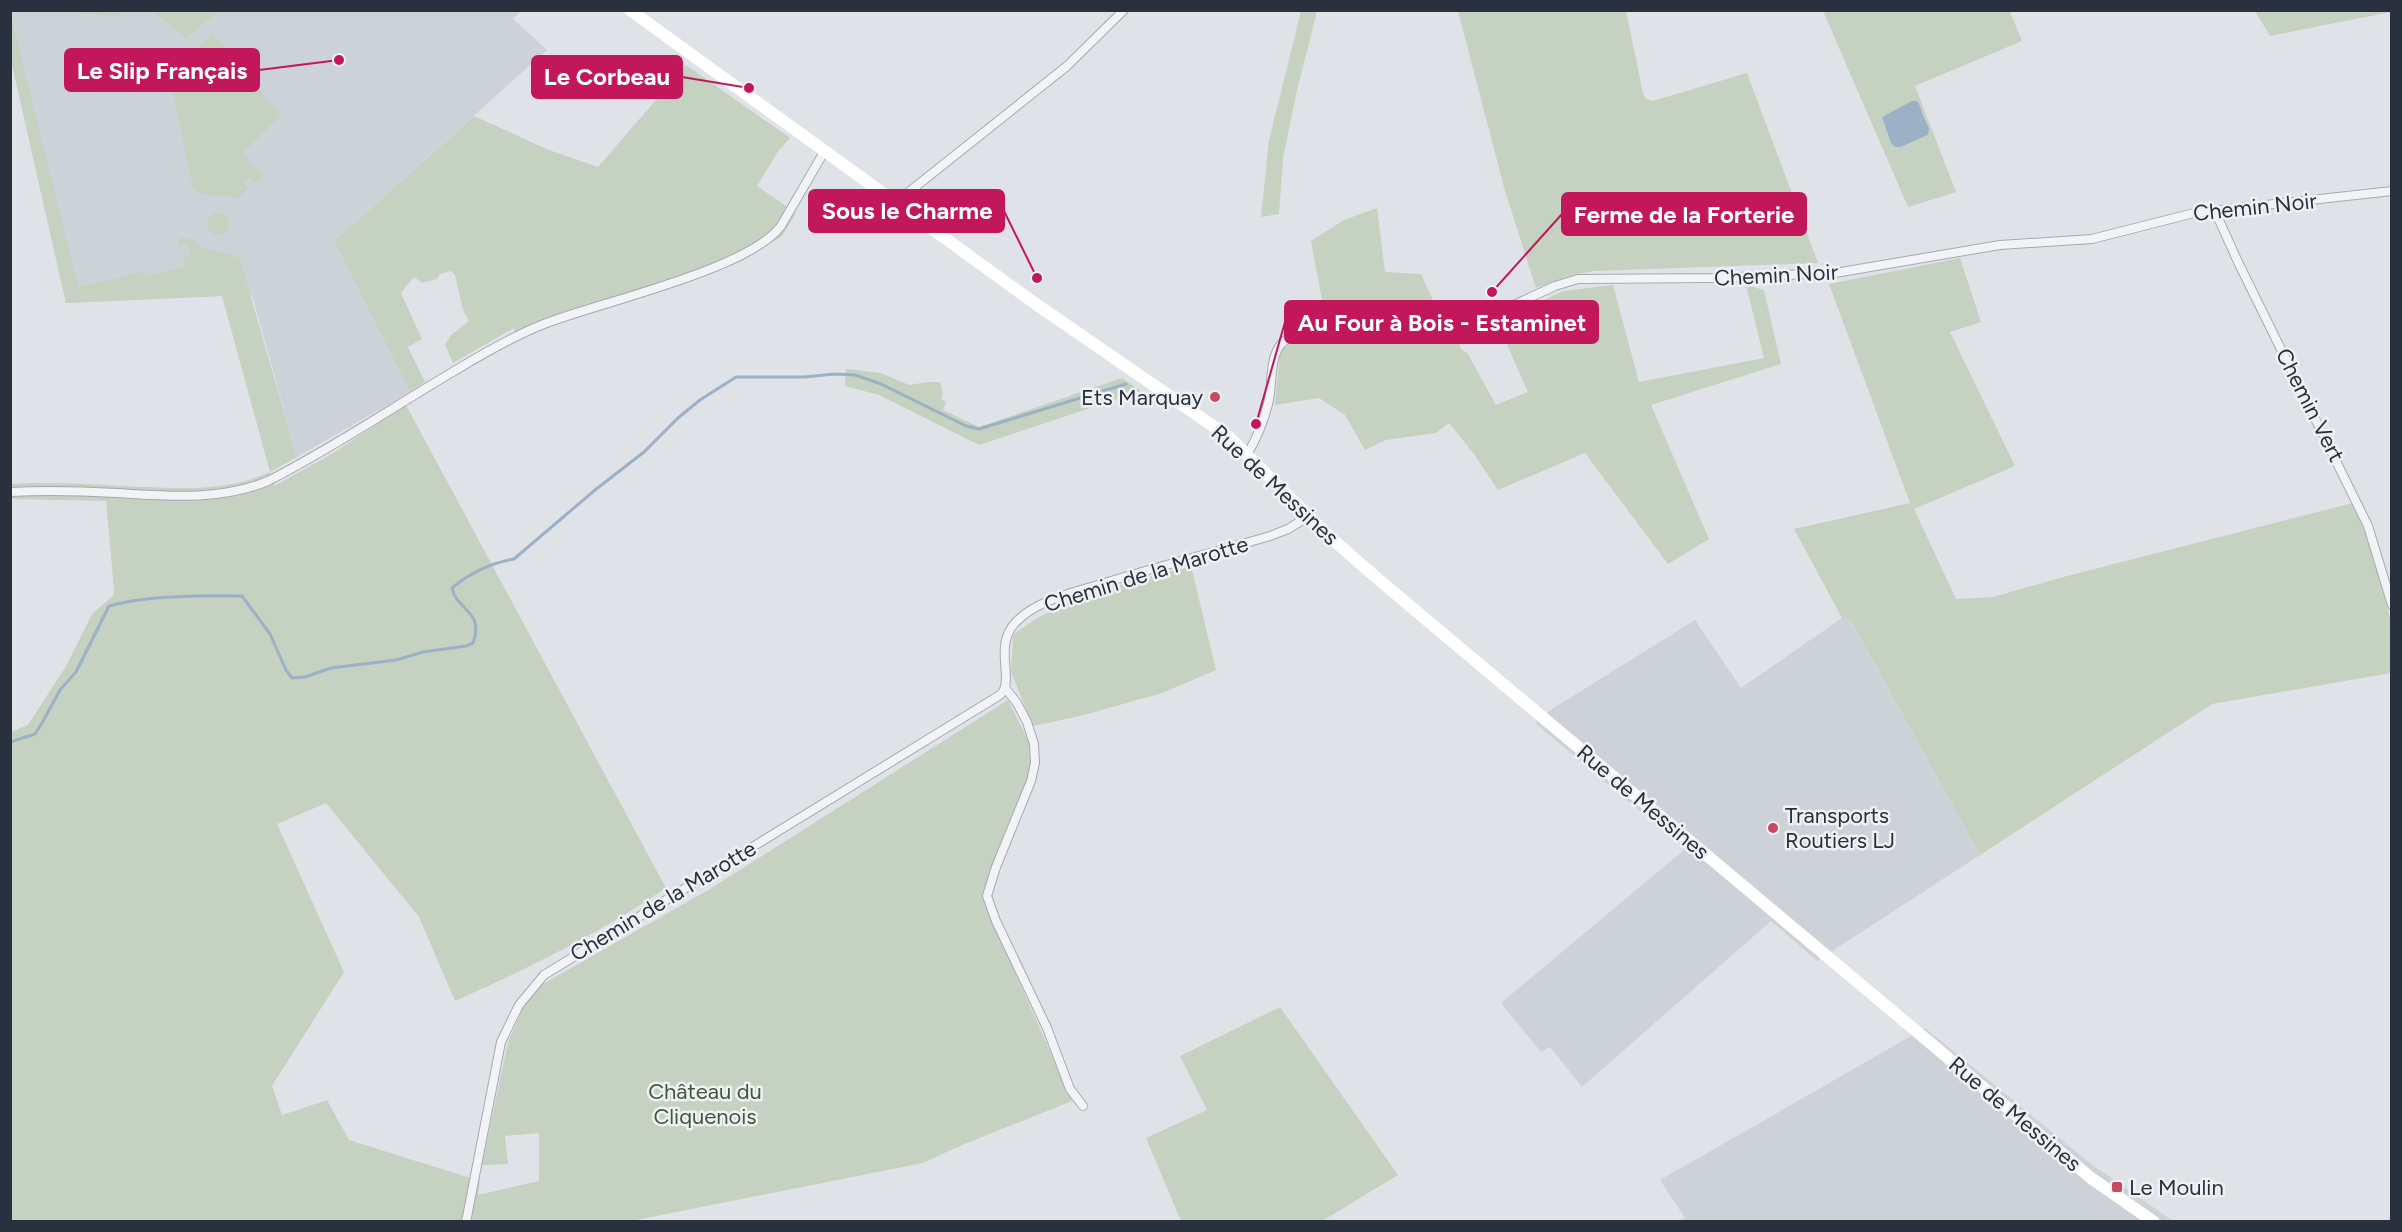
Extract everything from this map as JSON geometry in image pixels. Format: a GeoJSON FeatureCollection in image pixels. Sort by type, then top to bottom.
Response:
{"type":"FeatureCollection","features":[{"type":"Feature","properties":{"kind":"main road","name":"Rue de Messines"},"geometry":{"type":"LineString","coordinates":[[630,10],[895,203],[1138,376],[1218,429],[1248,453],[1309,516],[1378,579],[2091,1178],[2154,1221]]}},
{"type":"Feature","properties":{"kind":"street"},"geometry":{"type":"LineString","coordinates":[[895,203],[1067,66],[1124,10]]}},
{"type":"Feature","properties":{"kind":"street"},"geometry":{"type":"LineString","coordinates":[[10,492],[77,491],[193,496],[225,493],[258,485],[312,457],[512,338],[564,316],[701,271],[742,255],[774,235],[824,152]]}},
{"type":"Feature","properties":{"kind":"street","name":"Chemin Noir"},"geometry":{"type":"LineString","coordinates":[[1248,453],[1254,444],[1268,406],[1276,353],[1288,338],[1373,339],[1402,335],[1492,315],[1555,286],[1578,279],[1721,278],[1849,271],[2000,245],[2092,239],[2173,217],[2391,191]]}},
{"type":"Feature","properties":{"kind":"street","name":"Chemin Vert"},"geometry":{"type":"LineString","coordinates":[[2215,211],[2368,526],[2391,605]]}},
{"type":"Feature","properties":{"kind":"street","name":"Chemin de la Marotte"},"geometry":{"type":"LineString","coordinates":[[466,1221],[498,1050],[514,1013],[537,981],[567,960],[1000,695],[1005,688],[1006,638],[1013,625],[1029,612],[1090,587],[1270,536],[1309,516]]}},
{"type":"Feature","properties":{"kind":"street"},"geometry":{"type":"LineString","coordinates":[[1005,688],[1017,703],[1027,722],[1034,744],[1035,763],[1027,793],[993,874],[987,896],[996,921],[1047,1028],[1070,1089],[1083,1106]]}},
{"type":"Feature","properties":{"kind":"shaded area"},"geometry":{"type":"Polygon","coordinates":[[[10,11],[56,11],[118,17],[125,11],[152,11],[186,39],[220,11],[521,11],[513,19],[547,50],[334,241],[410,392],[297,457],[252,295],[224,303],[222,296],[66,303],[11,60],[10,11]]]}},
{"type":"Feature","properties":{"kind":"shaded area"},"geometry":{"type":"Polygon","coordinates":[[[1848,617],[1980,855],[1817,961],[1771,921],[1582,1087],[1550,1047],[1541,1052],[1501,1003],[1685,849],[1535,723],[1552,709],[1695,620],[1741,688],[1842,618],[1848,617]]]}},
{"type":"Feature","properties":{"kind":"shaded area"},"geometry":{"type":"Polygon","coordinates":[[[1925,1028],[2091,1164],[2173,1221],[1677,1221],[1685,1218],[1660,1180],[1925,1028]]]}},
{"type":"Feature","properties":{"kind":"green space"},"geometry":{"type":"Polygon","coordinates":[[[2391,10],[2391,12],[2270,36],[2255,11],[2391,10]]]}},
{"type":"Feature","properties":{"kind":"green space"},"geometry":{"type":"Polygon","coordinates":[[[10,11],[78,287],[143,272],[145,276],[185,266],[183,258],[191,256],[187,244],[179,245],[178,241],[182,238],[190,239],[204,248],[228,253],[240,259],[297,457],[270,472],[222,296],[66,303],[11,60],[10,11]]]}},
{"type":"Feature","properties":{"kind":"green space"},"geometry":{"type":"Polygon","coordinates":[[[56,11],[125,11],[118,17],[56,11]]]}},
{"type":"Feature","properties":{"kind":"green space"},"geometry":{"type":"Polygon","coordinates":[[[152,11],[220,11],[186,39],[152,11]]]}},
{"type":"Feature","properties":{"kind":"green space"},"geometry":{"type":"Polygon","coordinates":[[[1301,11],[1317,11],[1283,158],[1279,214],[1261,217],[1269,140],[1301,11]]]}},
{"type":"Feature","properties":{"kind":"green space"},"geometry":{"type":"Polygon","coordinates":[[[1458,11],[1626,11],[1643,93],[1646,99],[1653,101],[1747,73],[1818,263],[1595,271],[1572,275],[1536,288],[1505,191],[1458,11]]]}},
{"type":"Feature","properties":{"kind":"green space"},"geometry":{"type":"Polygon","coordinates":[[[1823,11],[2019,11],[2010,12],[2022,41],[1915,86],[1956,192],[1908,207],[1823,11]],[[1914,101],[1882,117],[1901,147],[1928,135],[1925,116],[1914,101]]]}},
{"type":"Feature","properties":{"kind":"green space"},"geometry":{"type":"Polygon","coordinates":[[[213,34],[281,115],[243,153],[263,176],[255,183],[249,177],[243,182],[249,188],[237,198],[201,194],[193,188],[170,78],[171,70],[213,34]]]}},
{"type":"Feature","properties":{"kind":"green space"},"geometry":{"type":"Polygon","coordinates":[[[686,65],[790,138],[779,150],[757,186],[796,213],[782,236],[742,261],[649,294],[553,322],[517,340],[514,328],[453,363],[445,345],[451,335],[469,321],[463,310],[455,275],[451,271],[440,274],[437,279],[422,283],[414,277],[401,293],[422,339],[408,347],[425,382],[410,392],[334,241],[474,116],[549,150],[598,167],[686,65]]]}},
{"type":"Feature","properties":{"kind":"green space"},"geometry":{"type":"Polygon","coordinates":[[[1377,208],[1385,272],[1421,274],[1443,322],[1377,331],[1327,327],[1311,241],[1344,220],[1377,208]]]}},
{"type":"Feature","properties":{"kind":"green space"},"geometry":{"type":"Polygon","coordinates":[[[218,213],[226,216],[229,224],[226,232],[218,235],[210,232],[207,224],[210,216],[218,213]]]}},
{"type":"Feature","properties":{"kind":"green space"},"geometry":{"type":"Polygon","coordinates":[[[1960,258],[1981,322],[1950,332],[2015,466],[1914,509],[1956,599],[1993,597],[2353,503],[2370,545],[2391,621],[2391,673],[2212,704],[1980,855],[1849,618],[1842,618],[1794,529],[1910,503],[1829,284],[1960,258]]]}},
{"type":"Feature","properties":{"kind":"green space"},"geometry":{"type":"Polygon","coordinates":[[[1613,285],[1639,382],[1764,358],[1746,285],[1764,290],[1781,364],[1651,405],[1709,539],[1668,564],[1585,453],[1498,490],[1474,454],[1449,423],[1436,433],[1386,440],[1365,450],[1345,415],[1319,398],[1275,405],[1280,351],[1290,344],[1424,339],[1453,331],[1461,349],[1468,354],[1496,405],[1528,392],[1497,322],[1563,291],[1613,285]]]}},
{"type":"Feature","properties":{"kind":"green space"},"geometry":{"type":"Polygon","coordinates":[[[846,369],[881,373],[909,385],[940,382],[943,394],[941,399],[946,402],[943,410],[979,427],[1122,378],[1141,391],[979,445],[879,395],[845,386],[846,369]]]}},
{"type":"Feature","properties":{"kind":"green space","name":"Château du Cliquenois"},"geometry":{"type":"Polygon","coordinates":[[[406,405],[666,888],[563,949],[455,1001],[419,917],[326,803],[277,824],[344,972],[272,1086],[282,1115],[327,1100],[349,1140],[480,1181],[478,1195],[539,1181],[539,1133],[505,1136],[508,1164],[482,1165],[508,1042],[523,1008],[536,988],[710,889],[1008,700],[1029,742],[1031,771],[983,892],[986,907],[1072,1101],[923,1163],[631,1221],[11,1221],[11,732],[28,725],[66,666],[92,614],[113,596],[114,589],[106,501],[11,499],[11,484],[56,483],[198,488],[253,479],[270,472],[274,486],[330,455],[406,405]]]}},
{"type":"Feature","properties":{"kind":"green space"},"geometry":{"type":"Polygon","coordinates":[[[1191,566],[1216,670],[1162,693],[1084,715],[1033,726],[1011,672],[1013,635],[1033,621],[1076,600],[1191,566]]]}},
{"type":"Feature","properties":{"kind":"green space"},"geometry":{"type":"Polygon","coordinates":[[[1280,1007],[1398,1175],[1322,1221],[1181,1221],[1146,1138],[1207,1110],[1180,1056],[1280,1007]]]}},
{"type":"Feature","properties":{"kind":"water"},"geometry":{"type":"Polygon","coordinates":[[[1912,101],[1917,101],[1919,104],[1929,129],[1928,135],[1901,147],[1895,147],[1891,143],[1882,117],[1912,101]]]}},
{"type":"Feature","properties":{"kind":"waterway"},"geometry":{"type":"LineString","coordinates":[[10,742],[35,734],[60,690],[76,672],[109,606],[124,602],[175,596],[242,596],[270,634],[292,678],[305,677],[331,668],[396,660],[423,652],[473,643],[476,632],[473,617],[459,601],[452,588],[481,569],[514,559],[644,452],[678,418],[700,400],[736,377],[855,375],[881,384],[966,426],[979,429],[1126,384]]}},
{"type":"Feature","properties":{"kind":"place","name":"Le Slip Français"},"geometry":{"type":"Point","coordinates":[339,60]}},
{"type":"Feature","properties":{"kind":"place","name":"Le Corbeau"},"geometry":{"type":"Point","coordinates":[749,88]}},
{"type":"Feature","properties":{"kind":"place","name":"Sous le Charme"},"geometry":{"type":"Point","coordinates":[1037,278]}},
{"type":"Feature","properties":{"kind":"place","name":"Ferme de la Forterie"},"geometry":{"type":"Point","coordinates":[1492,292]}},
{"type":"Feature","properties":{"kind":"place","name":"Ets Marquay"},"geometry":{"type":"Point","coordinates":[1215,397]}},
{"type":"Feature","properties":{"kind":"place","name":"Au Four à Bois - Estaminet"},"geometry":{"type":"Point","coordinates":[1256,424]}},
{"type":"Feature","properties":{"kind":"place","name":"Transports Routiers LJ"},"geometry":{"type":"Point","coordinates":[1773,828]}},
{"type":"Feature","properties":{"kind":"place","name":"Le Moulin"},"geometry":{"type":"Point","coordinates":[2117,1187]}}]}
